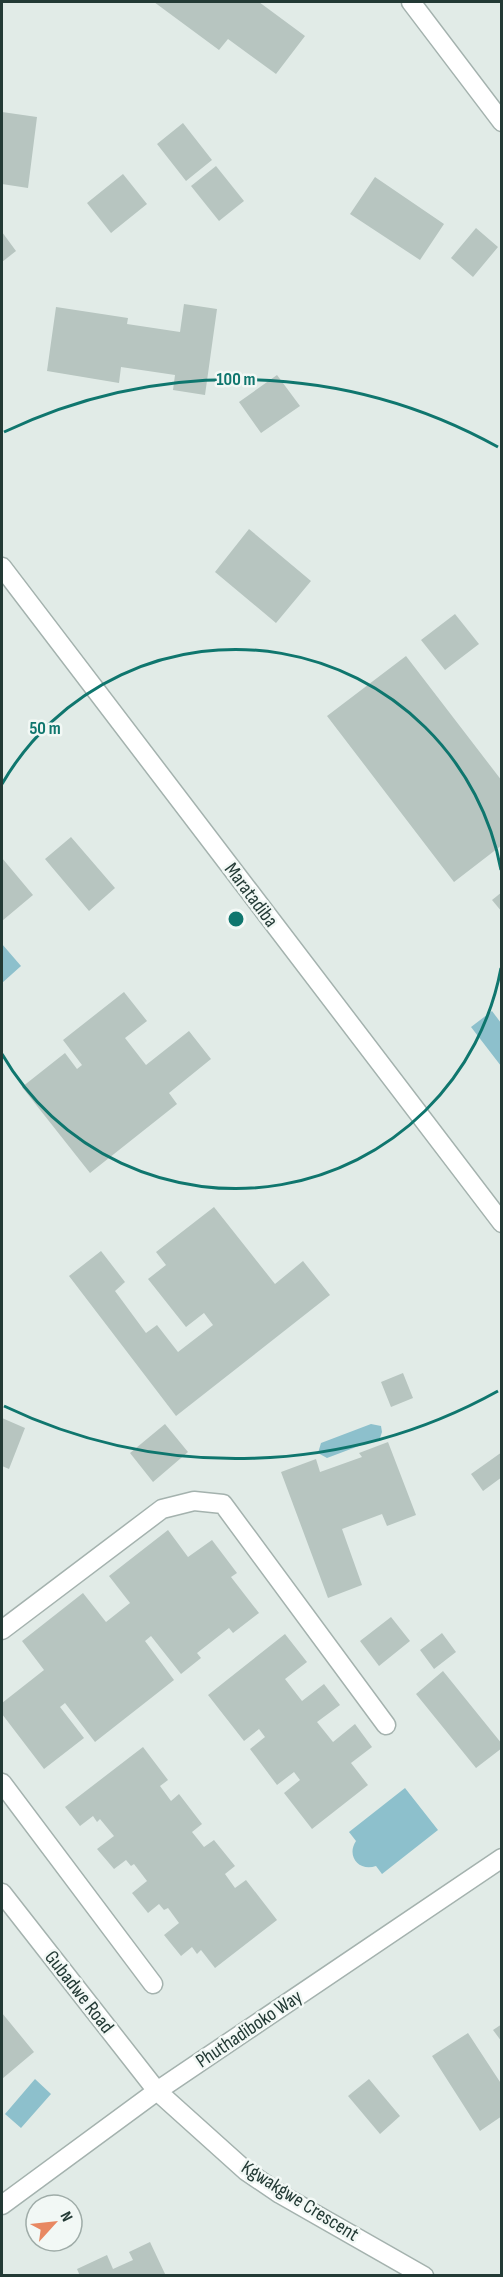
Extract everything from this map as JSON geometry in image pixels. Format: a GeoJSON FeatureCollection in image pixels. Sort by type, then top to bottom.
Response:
{"type":"FeatureCollection","features":[{"type":"Feature","properties":{"kind":"street"},"geometry":{"type":"LineString","coordinates":[[411,2],[501,122]]}},
{"type":"Feature","properties":{"kind":"street","name":"Maratadiba"},"geometry":{"type":"LineString","coordinates":[[2,567],[501,1223]]}},
{"type":"Feature","properties":{"kind":"street"},"geometry":{"type":"LineString","coordinates":[[2,1630],[162,1509],[194,1501],[223,1504],[386,1725]]}},
{"type":"Feature","properties":{"kind":"street"},"geometry":{"type":"LineString","coordinates":[[2,1783],[153,1984]]}},
{"type":"Feature","properties":{"kind":"street","name":"Phuthadiboko Way"},"geometry":{"type":"LineString","coordinates":[[2,2205],[157,2091],[501,1858]]}},
{"type":"Feature","properties":{"kind":"street","name":"Gubadwe Road"},"geometry":{"type":"LineString","coordinates":[[2,1893],[157,2091]]}},
{"type":"Feature","properties":{"kind":"street","name":"Kgwakgwe Crescent"},"geometry":{"type":"LineString","coordinates":[[157,2091],[246,2171],[280,2194],[424,2276]]}},
{"type":"Feature","properties":{"kind":"water"},"geometry":{"type":"Polygon","coordinates":[[[2,944],[21,966],[2,983],[2,944]]]}},
{"type":"Feature","properties":{"kind":"water"},"geometry":{"type":"Polygon","coordinates":[[[492,1011],[501,1023],[501,1066],[471,1027],[492,1011]]]}},
{"type":"Feature","properties":{"kind":"water"},"geometry":{"type":"Polygon","coordinates":[[[371,1424],[381,1426],[380,1438],[327,1458],[318,1453],[321,1443],[371,1424]]]}},
{"type":"Feature","properties":{"kind":"water"},"geometry":{"type":"Polygon","coordinates":[[[405,1788],[438,1830],[382,1874],[376,1866],[360,1865],[353,1857],[353,1847],[356,1841],[349,1832],[405,1788]]]}},
{"type":"Feature","properties":{"kind":"water"},"geometry":{"type":"Polygon","coordinates":[[[35,2079],[51,2094],[21,2128],[5,2114],[35,2079]]]}},
{"type":"Feature","properties":{"kind":"building"},"geometry":{"type":"Polygon","coordinates":[[[154,2],[259,2],[305,36],[276,74],[228,39],[219,50],[154,2]]]}},
{"type":"Feature","properties":{"kind":"building"},"geometry":{"type":"Polygon","coordinates":[[[2,112],[37,117],[28,188],[2,184],[2,112]]]}},
{"type":"Feature","properties":{"kind":"building"},"geometry":{"type":"Polygon","coordinates":[[[183,123],[212,160],[186,181],[157,144],[183,123]]]}},
{"type":"Feature","properties":{"kind":"building"},"geometry":{"type":"Polygon","coordinates":[[[216,166],[244,201],[219,221],[191,186],[216,166]]]}},
{"type":"Feature","properties":{"kind":"building"},"geometry":{"type":"Polygon","coordinates":[[[123,174],[147,204],[111,233],[87,203],[123,174]]]}},
{"type":"Feature","properties":{"kind":"building"},"geometry":{"type":"Polygon","coordinates":[[[375,177],[444,224],[420,260],[350,214],[375,177]]]}},
{"type":"Feature","properties":{"kind":"building"},"geometry":{"type":"Polygon","coordinates":[[[476,228],[498,247],[473,277],[451,258],[476,228]]]}},
{"type":"Feature","properties":{"kind":"building"},"geometry":{"type":"Polygon","coordinates":[[[2,232],[16,251],[2,262],[2,232]]]}},
{"type":"Feature","properties":{"kind":"building"},"geometry":{"type":"Polygon","coordinates":[[[184,304],[217,309],[205,395],[173,390],[175,375],[121,367],[119,383],[47,371],[56,307],[128,318],[127,324],[180,332],[184,304]]]}},
{"type":"Feature","properties":{"kind":"building"},"geometry":{"type":"Polygon","coordinates":[[[277,375],[300,406],[261,433],[239,402],[277,375]]]}},
{"type":"Feature","properties":{"kind":"building"},"geometry":{"type":"Polygon","coordinates":[[[249,529],[311,581],[276,623],[215,572],[249,529]]]}},
{"type":"Feature","properties":{"kind":"building"},"geometry":{"type":"Polygon","coordinates":[[[455,614],[479,644],[445,670],[421,640],[455,614]]]}},
{"type":"Feature","properties":{"kind":"building"},"geometry":{"type":"Polygon","coordinates":[[[406,656],[502,781],[502,845],[454,882],[327,716],[406,656]]]}},
{"type":"Feature","properties":{"kind":"building"},"geometry":{"type":"Polygon","coordinates":[[[71,837],[115,888],[89,911],[45,859],[71,837]]]}},
{"type":"Feature","properties":{"kind":"building"},"geometry":{"type":"Polygon","coordinates":[[[2,858],[33,895],[2,921],[2,858]]]}},
{"type":"Feature","properties":{"kind":"building"},"geometry":{"type":"Polygon","coordinates":[[[502,892],[502,912],[492,900],[502,892]]]}},
{"type":"Feature","properties":{"kind":"building"},"geometry":{"type":"Polygon","coordinates":[[[124,992],[147,1021],[125,1038],[146,1065],[189,1031],[211,1059],[169,1093],[177,1104],[90,1173],[22,1087],[65,1053],[77,1069],[82,1065],[63,1040],[124,992]]]}},
{"type":"Feature","properties":{"kind":"building"},"geometry":{"type":"Polygon","coordinates":[[[214,1207],[275,1284],[303,1261],[330,1295],[176,1416],[69,1276],[101,1251],[125,1282],[115,1291],[146,1333],[157,1325],[178,1352],[213,1325],[204,1313],[186,1327],[148,1279],[166,1265],[156,1252],[214,1207]]]}},
{"type":"Feature","properties":{"kind":"building"},"geometry":{"type":"Polygon","coordinates":[[[403,1373],[413,1398],[391,1407],[381,1382],[403,1373]]]}},
{"type":"Feature","properties":{"kind":"building"},"geometry":{"type":"Polygon","coordinates":[[[2,1418],[25,1428],[9,1469],[2,1466],[2,1418]]]}},
{"type":"Feature","properties":{"kind":"building"},"geometry":{"type":"Polygon","coordinates":[[[165,1424],[188,1452],[153,1482],[130,1453],[165,1424]]]}},
{"type":"Feature","properties":{"kind":"building"},"geometry":{"type":"Polygon","coordinates":[[[388,1442],[416,1515],[387,1526],[382,1514],[342,1529],[362,1585],[328,1598],[281,1472],[316,1459],[320,1472],[362,1457],[359,1453],[388,1442]]]}},
{"type":"Feature","properties":{"kind":"building"},"geometry":{"type":"Polygon","coordinates":[[[502,1452],[502,1477],[483,1491],[471,1474],[502,1452]]]}},
{"type":"Feature","properties":{"kind":"building"},"geometry":{"type":"Polygon","coordinates":[[[168,1530],[188,1557],[212,1540],[237,1573],[231,1577],[259,1613],[233,1633],[229,1628],[197,1653],[201,1658],[181,1674],[151,1636],[145,1641],[174,1680],[95,1742],[65,1703],[60,1707],[84,1738],[44,1769],[2,1714],[2,1703],[44,1670],[22,1641],[83,1593],[106,1622],[130,1603],[109,1576],[168,1530]]]}},
{"type":"Feature","properties":{"kind":"building"},"geometry":{"type":"Polygon","coordinates":[[[391,1617],[410,1641],[379,1666],[360,1641],[391,1617]]]}},
{"type":"Feature","properties":{"kind":"building"},"geometry":{"type":"Polygon","coordinates":[[[442,1633],[456,1652],[434,1669],[420,1650],[442,1633]]]}},
{"type":"Feature","properties":{"kind":"building"},"geometry":{"type":"Polygon","coordinates":[[[285,1634],[307,1662],[285,1679],[302,1701],[324,1684],[340,1705],[317,1722],[333,1742],[355,1724],[372,1747],[351,1763],[368,1785],[312,1829],[284,1793],[300,1780],[294,1772],[277,1785],[250,1749],[265,1737],[259,1729],[244,1741],[208,1695],[285,1634]]]}},
{"type":"Feature","properties":{"kind":"building"},"geometry":{"type":"Polygon","coordinates":[[[443,1671],[502,1744],[502,1748],[476,1768],[416,1694],[443,1671]]]}},
{"type":"Feature","properties":{"kind":"building"},"geometry":{"type":"Polygon","coordinates":[[[143,1747],[168,1780],[160,1786],[171,1801],[179,1794],[202,1824],[192,1832],[204,1847],[214,1840],[235,1866],[225,1874],[235,1888],[246,1880],[277,1920],[215,1968],[201,1950],[197,1954],[192,1947],[181,1956],[164,1935],[179,1923],[168,1908],[164,1910],[159,1904],[148,1913],[132,1893],[147,1881],[134,1864],[131,1866],[126,1860],[114,1869],[97,1849],[114,1836],[100,1819],[97,1822],[93,1816],[80,1826],[65,1807],[143,1747]]]}},
{"type":"Feature","properties":{"kind":"building"},"geometry":{"type":"Polygon","coordinates":[[[2,2013],[34,2052],[2,2079],[2,2013]]]}},
{"type":"Feature","properties":{"kind":"building"},"geometry":{"type":"Polygon","coordinates":[[[502,2024],[502,2042],[493,2030],[502,2024]]]}},
{"type":"Feature","properties":{"kind":"building"},"geometry":{"type":"Polygon","coordinates":[[[468,2033],[502,2085],[502,2116],[480,2131],[432,2056],[468,2033]]]}},
{"type":"Feature","properties":{"kind":"building"},"geometry":{"type":"Polygon","coordinates":[[[369,2079],[400,2116],[380,2134],[348,2096],[369,2079]]]}},
{"type":"Feature","properties":{"kind":"building"},"geometry":{"type":"Polygon","coordinates":[[[150,2242],[166,2276],[80,2276],[77,2269],[107,2255],[113,2269],[133,2260],[129,2252],[150,2242]]]}}]}
